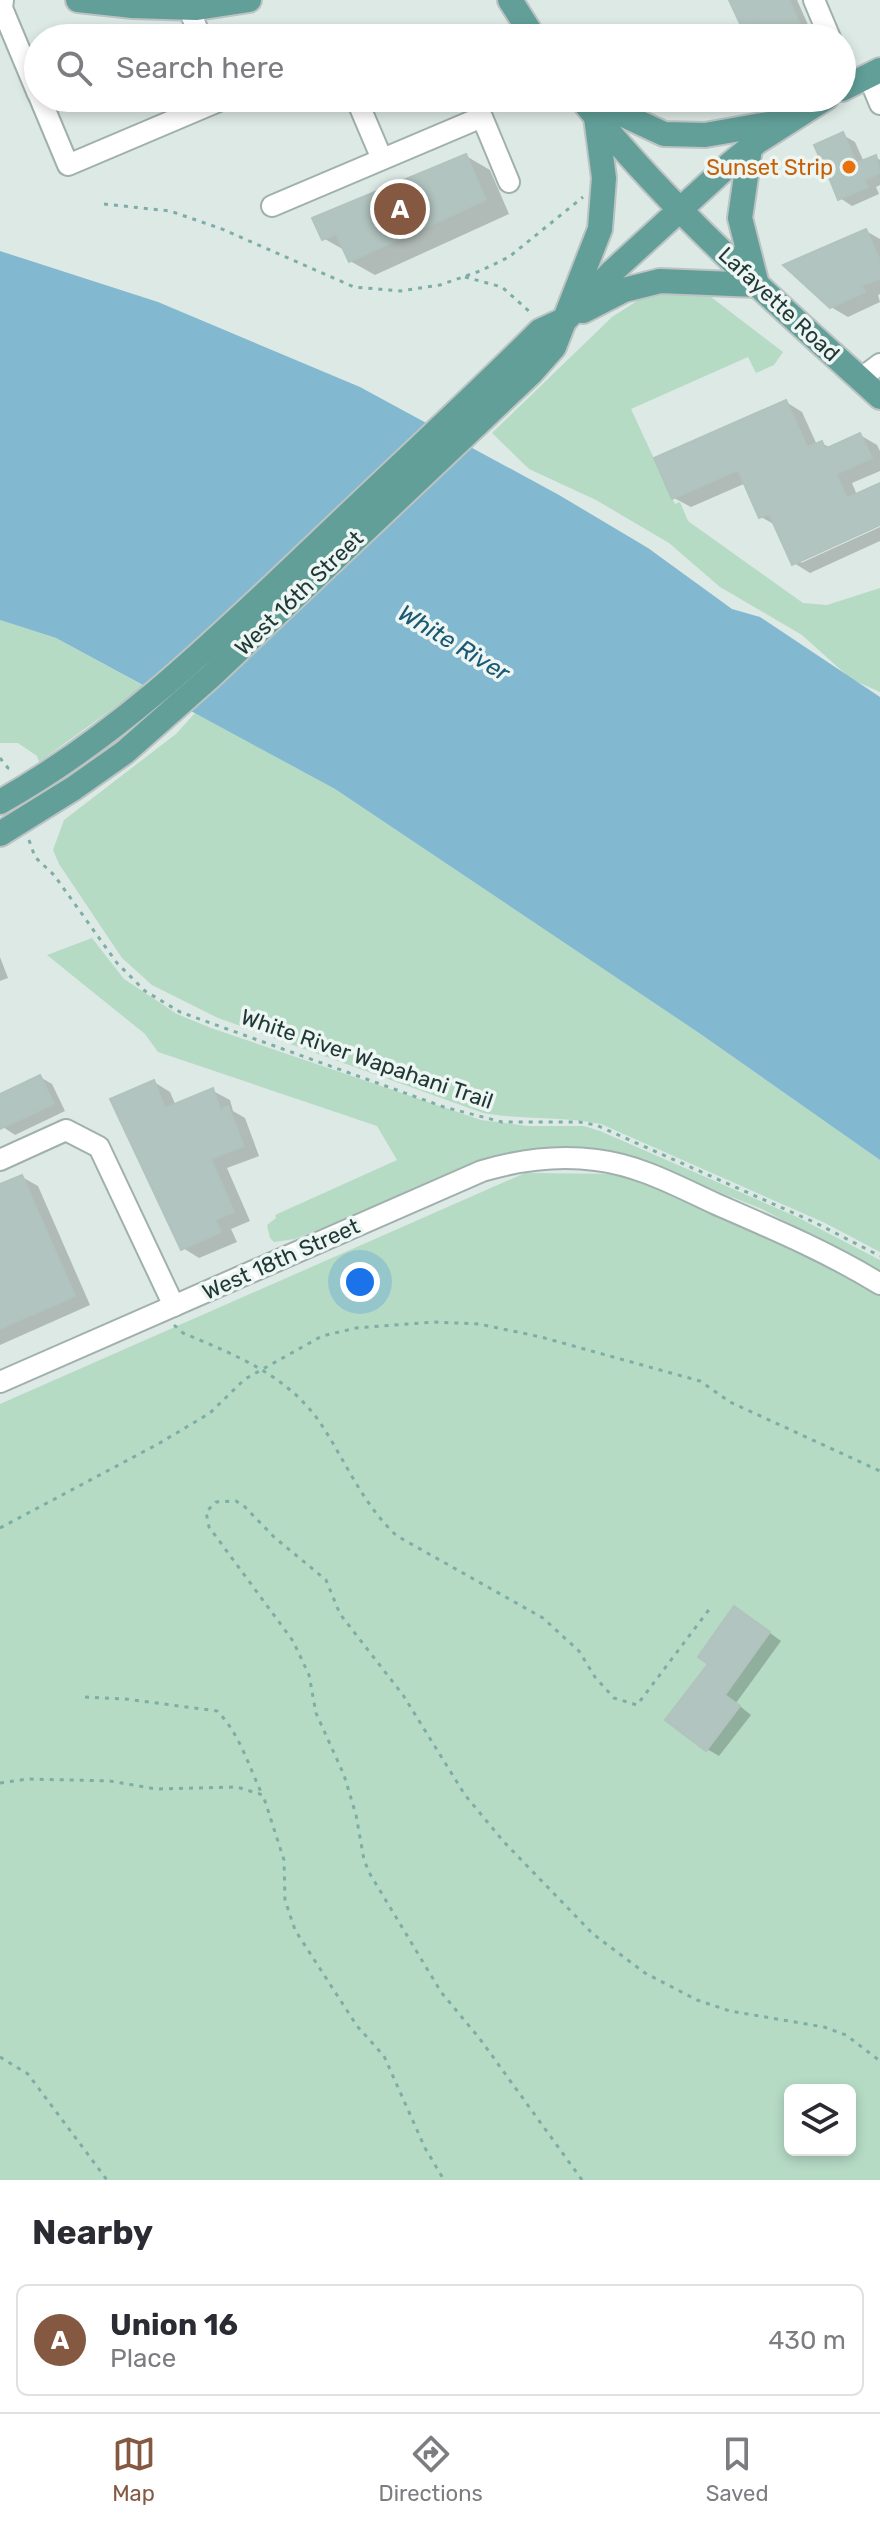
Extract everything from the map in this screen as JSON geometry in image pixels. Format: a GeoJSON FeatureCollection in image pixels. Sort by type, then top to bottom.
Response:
{"type":"FeatureCollection","features":[{"type":"Feature","properties":{"kind":"main road"},"geometry":{"type":"LineString","coordinates":[[78,0],[133,6],[249,0]]}},
{"type":"Feature","properties":{"kind":"main road"},"geometry":{"type":"LineString","coordinates":[[511,0],[526,24]]}},
{"type":"Feature","properties":{"kind":"main road"},"geometry":{"type":"LineString","coordinates":[[566,319],[600,229],[604,178],[592,112]]}},
{"type":"Feature","properties":{"kind":"main road","name":"Lafayette Road"},"geometry":{"type":"LineString","coordinates":[[594,112],[620,148],[680,209],[757,285],[880,397]]}},
{"type":"Feature","properties":{"kind":"main road"},"geometry":{"type":"LineString","coordinates":[[602,112],[664,134],[705,135],[790,120]]}},
{"type":"Feature","properties":{"kind":"main road","name":"West 16th Street"},"geometry":{"type":"LineString","coordinates":[[0,802],[40,779],[110,730],[195,660],[523,364],[554,347],[566,319],[680,209],[750,148],[803,112]]}},
{"type":"Feature","properties":{"kind":"main road"},"geometry":{"type":"LineString","coordinates":[[566,319],[624,290],[660,281],[757,285],[740,218],[750,148]]}},
{"type":"Feature","properties":{"kind":"main road","name":"West 16th Street"},"geometry":{"type":"LineString","coordinates":[[0,834],[125,752],[210,677],[523,364]]}},
{"type":"Feature","properties":{"kind":"street"},"geometry":{"type":"LineString","coordinates":[[3,0],[2,8],[24,60]]}},
{"type":"Feature","properties":{"kind":"street"},"geometry":{"type":"LineString","coordinates":[[814,0],[824,24]]}},
{"type":"Feature","properties":{"kind":"street"},"geometry":{"type":"LineString","coordinates":[[186,4],[195,24]]}},
{"type":"Feature","properties":{"kind":"street"},"geometry":{"type":"LineString","coordinates":[[856,77],[880,104]]}},
{"type":"Feature","properties":{"kind":"street"},"geometry":{"type":"LineString","coordinates":[[46,112],[68,165],[193,112]]}},
{"type":"Feature","properties":{"kind":"street"},"geometry":{"type":"LineString","coordinates":[[362,112],[382,159]]}},
{"type":"Feature","properties":{"kind":"street"},"geometry":{"type":"LineString","coordinates":[[272,206],[482,117],[509,182]]}},
{"type":"Feature","properties":{"kind":"street"},"geometry":{"type":"LineString","coordinates":[[860,379],[880,364]]}},
{"type":"Feature","properties":{"kind":"street"},"geometry":{"type":"LineString","coordinates":[[0,1160],[66,1130],[99,1147],[167,1309]]}},
{"type":"Feature","properties":{"kind":"street","name":"West 18th Street"},"geometry":{"type":"LineString","coordinates":[[0,1382],[482,1171],[529,1160],[569,1158],[616,1163],[654,1176],[801,1242],[880,1284]]}},
{"type":"Feature","properties":{"kind":"path"},"geometry":{"type":"LineString","coordinates":[[104,204],[170,211],[222,229],[354,287],[400,291],[440,285],[509,257],[586,195]]}},
{"type":"Feature","properties":{"kind":"path"},"geometry":{"type":"LineString","coordinates":[[464,277],[502,287],[530,312]]}},
{"type":"Feature","properties":{"kind":"path"},"geometry":{"type":"LineString","coordinates":[[0,758],[8,768],[21,771]]}},
{"type":"Feature","properties":{"kind":"path","name":"White River Wapahani Trail"},"geometry":{"type":"LineString","coordinates":[[27,835],[35,857],[54,875],[117,963],[145,991],[180,1012],[444,1107],[502,1122],[579,1122],[596,1125],[816,1223],[880,1256]]}},
{"type":"Feature","properties":{"kind":"path"},"geometry":{"type":"LineString","coordinates":[[167,1309],[183,1333],[264,1369],[291,1391],[319,1421],[376,1517],[397,1536],[543,1618],[579,1651],[595,1677],[614,1698],[637,1705],[711,1607]]}},
{"type":"Feature","properties":{"kind":"path"},"geometry":{"type":"LineString","coordinates":[[0,1528],[210,1413],[245,1379],[322,1336],[356,1328],[434,1322],[479,1324],[541,1337],[700,1381],[730,1402],[880,1471]]}},
{"type":"Feature","properties":{"kind":"path"},"geometry":{"type":"LineString","coordinates":[[582,2180],[480,2039],[441,1992],[370,1874],[344,1775],[316,1713],[304,1660],[209,1527],[206,1512],[216,1502],[225,1499],[245,1507],[274,1537],[326,1580],[340,1614],[403,1695],[465,1795],[504,1842],[593,1934],[645,1973],[697,2000],[730,2011],[824,2027],[846,2035],[880,2061]]}},
{"type":"Feature","properties":{"kind":"path"},"geometry":{"type":"LineString","coordinates":[[85,1697],[217,1711],[226,1720],[263,1795],[284,1860],[285,1900],[295,1930],[357,2026],[384,2056],[425,2148],[444,2180]]}},
{"type":"Feature","properties":{"kind":"path"},"geometry":{"type":"LineString","coordinates":[[0,1783],[28,1779],[110,1781],[156,1789],[237,1787],[263,1795]]}},
{"type":"Feature","properties":{"kind":"path"},"geometry":{"type":"LineString","coordinates":[[0,2057],[28,2074],[107,2180]]}},
{"type":"Feature","properties":{"kind":"green space"},"geometry":{"type":"Polygon","coordinates":[[[671,292],[711,297],[783,352],[774,365],[756,373],[748,357],[631,409],[675,504],[680,502],[688,521],[803,603],[827,605],[880,588],[880,692],[851,679],[802,635],[720,587],[669,543],[596,500],[529,469],[492,433],[612,317],[640,299],[671,292]]]}},
{"type":"Feature","properties":{"kind":"green space"},"geometry":{"type":"Polygon","coordinates":[[[0,620],[56,638],[144,686],[39,762],[37,756],[18,743],[0,743],[0,620]]]}},
{"type":"Feature","properties":{"kind":"green space"},"geometry":{"type":"Polygon","coordinates":[[[195,713],[335,789],[699,1033],[880,1160],[880,1252],[825,1223],[601,1124],[483,1113],[218,1018],[152,985],[122,958],[59,864],[53,850],[64,820],[176,734],[195,713]]]}},
{"type":"Feature","properties":{"kind":"green space"},"geometry":{"type":"Polygon","coordinates":[[[92,938],[124,979],[177,1014],[481,1120],[528,1126],[584,1126],[600,1131],[797,1217],[880,1260],[880,1272],[762,1209],[656,1167],[590,1149],[551,1148],[484,1162],[295,1239],[274,1242],[267,1225],[276,1218],[275,1215],[397,1160],[377,1126],[158,1052],[145,1034],[47,955],[92,938]]]}},
{"type":"Feature","properties":{"kind":"green space"},"geometry":{"type":"Polygon","coordinates":[[[525,1173],[624,1174],[750,1227],[880,1294],[880,2180],[0,2180],[0,1404],[525,1173]]]}},
{"type":"Feature","properties":{"kind":"water","name":"White River"},"geometry":{"type":"Polygon","coordinates":[[[0,251],[158,302],[360,387],[559,495],[648,548],[732,609],[760,617],[880,697],[880,1160],[699,1033],[335,789],[56,638],[0,620],[0,251]]]}},
{"type":"Feature","properties":{"kind":"building"},"geometry":{"type":"Polygon","coordinates":[[[729,0],[789,0],[800,24],[756,24],[740,24],[729,0]]]}},
{"type":"Feature","properties":{"kind":"building","name":"Sunset Strip"},"geometry":{"type":"Polygon","coordinates":[[[843,132],[856,163],[876,155],[880,173],[864,180],[868,187],[838,200],[826,170],[820,172],[814,158],[819,156],[814,145],[843,132]]]}},
{"type":"Feature","properties":{"kind":"building"},"geometry":{"type":"Polygon","coordinates":[[[466,154],[486,200],[349,262],[336,234],[322,240],[312,218],[466,154]]]}},
{"type":"Feature","properties":{"kind":"building"},"geometry":{"type":"Polygon","coordinates":[[[866,229],[880,260],[880,279],[862,285],[865,292],[830,308],[783,265],[866,229]]]}},
{"type":"Feature","properties":{"kind":"building"},"geometry":{"type":"Polygon","coordinates":[[[786,400],[807,447],[822,441],[825,449],[860,433],[872,458],[836,474],[847,498],[880,483],[880,525],[792,565],[769,514],[759,518],[738,470],[672,499],[654,458],[786,400]]]}},
{"type":"Feature","properties":{"kind":"building"},"geometry":{"type":"Polygon","coordinates":[[[40,1075],[54,1104],[0,1129],[0,1094],[40,1075]]]}},
{"type":"Feature","properties":{"kind":"building"},"geometry":{"type":"Polygon","coordinates":[[[154,1080],[165,1108],[213,1088],[220,1110],[228,1106],[244,1146],[211,1159],[234,1212],[215,1220],[221,1232],[181,1250],[110,1099],[154,1080]]]}},
{"type":"Feature","properties":{"kind":"building"},"geometry":{"type":"Polygon","coordinates":[[[22,1175],[75,1296],[0,1329],[0,1184],[22,1175]]]}},
{"type":"Feature","properties":{"kind":"building"},"geometry":{"type":"Polygon","coordinates":[[[734,1606],[770,1632],[725,1695],[740,1706],[706,1751],[665,1720],[708,1664],[698,1657],[734,1606]]]}},
{"type":"Feature","properties":{"kind":"place","name":"Sunset Strip"},"geometry":{"type":"Point","coordinates":[849,167]}},
{"type":"Feature","properties":{"kind":"place","name":"Union 16"},"geometry":{"type":"Point","coordinates":[400,209]}}]}
